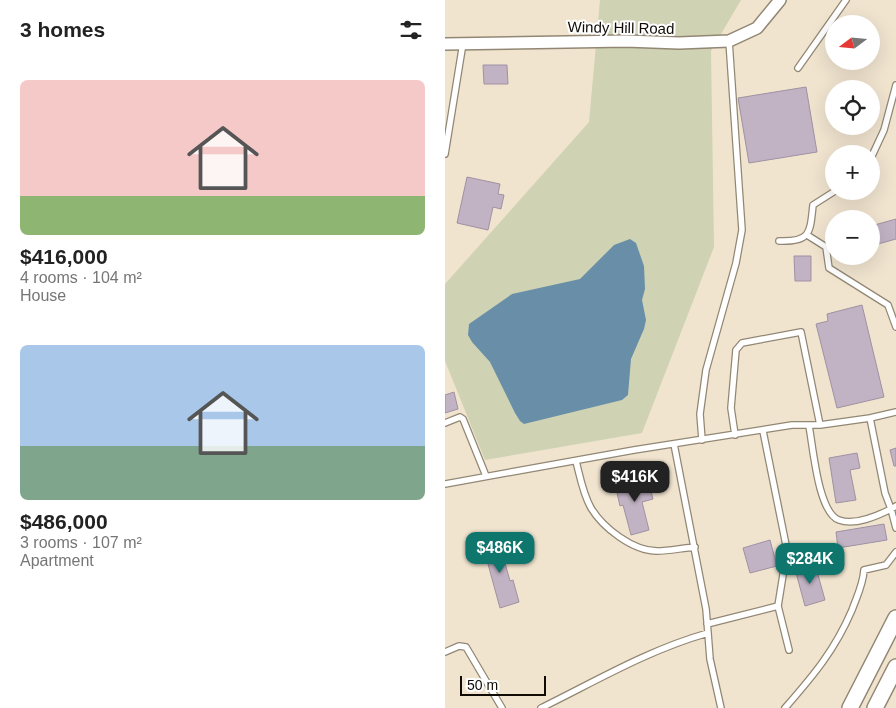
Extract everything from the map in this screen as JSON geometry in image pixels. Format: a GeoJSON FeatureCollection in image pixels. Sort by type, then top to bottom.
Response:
{"type":"FeatureCollection","features":[{"type":"Feature","properties":{"kind":"street","name":"Windy Hill Road"},"geometry":{"type":"LineString","coordinates":[[445,44],[729,41],[757,28],[779,0]]}},
{"type":"Feature","properties":{"kind":"street"},"geometry":{"type":"LineString","coordinates":[[850,708],[896,618]]}},
{"type":"Feature","properties":{"kind":"street"},"geometry":{"type":"LineString","coordinates":[[875,708],[896,667]]}},
{"type":"Feature","properties":{"kind":"lane"},"geometry":{"type":"LineString","coordinates":[[798,68],[846,0]]}},
{"type":"Feature","properties":{"kind":"lane"},"geometry":{"type":"LineString","coordinates":[[702,440],[700,414],[706,370],[736,263],[742,230],[729,41]]}},
{"type":"Feature","properties":{"kind":"lane"},"geometry":{"type":"LineString","coordinates":[[445,154],[463,43]]}},
{"type":"Feature","properties":{"kind":"lane"},"geometry":{"type":"LineString","coordinates":[[877,145],[884,130],[896,84]]}},
{"type":"Feature","properties":{"kind":"lane"},"geometry":{"type":"LineString","coordinates":[[779,241],[797,241],[807,235],[811,226],[813,205],[825,197]]}},
{"type":"Feature","properties":{"kind":"lane"},"geometry":{"type":"LineString","coordinates":[[807,235],[826,247],[829,268],[888,305],[896,327]]}},
{"type":"Feature","properties":{"kind":"lane"},"geometry":{"type":"LineString","coordinates":[[735,435],[731,408],[736,350],[742,343],[801,332],[820,425]]}},
{"type":"Feature","properties":{"kind":"lane"},"geometry":{"type":"LineString","coordinates":[[445,484],[674,444],[792,426],[820,425],[870,418],[896,412]]}},
{"type":"Feature","properties":{"kind":"lane"},"geometry":{"type":"LineString","coordinates":[[445,423],[460,417],[463,419],[486,476]]}},
{"type":"Feature","properties":{"kind":"lane"},"geometry":{"type":"LineString","coordinates":[[870,418],[885,493],[894,507],[896,528]]}},
{"type":"Feature","properties":{"kind":"lane"},"geometry":{"type":"LineString","coordinates":[[809,426],[823,501],[832,516],[837,520],[855,521],[871,518],[894,507]]}},
{"type":"Feature","properties":{"kind":"lane"},"geometry":{"type":"LineString","coordinates":[[763,431],[787,550],[778,606],[789,650]]}},
{"type":"Feature","properties":{"kind":"lane"},"geometry":{"type":"LineString","coordinates":[[674,444],[695,547],[707,624],[710,659],[721,708]]}},
{"type":"Feature","properties":{"kind":"lane"},"geometry":{"type":"LineString","coordinates":[[576,461],[583,490],[592,510],[611,530],[627,543],[655,551],[695,547]]}},
{"type":"Feature","properties":{"kind":"lane"},"geometry":{"type":"LineString","coordinates":[[785,708],[815,674],[840,636],[863,584],[864,570],[886,565],[896,552]]}},
{"type":"Feature","properties":{"kind":"lane"},"geometry":{"type":"LineString","coordinates":[[707,624],[778,606]]}},
{"type":"Feature","properties":{"kind":"lane"},"geometry":{"type":"LineString","coordinates":[[541,708],[643,656],[676,642],[708,633]]}},
{"type":"Feature","properties":{"kind":"lane"},"geometry":{"type":"LineString","coordinates":[[445,652],[459,646],[466,647],[502,708]]}},
{"type":"Feature","properties":{"kind":"green space"},"geometry":{"type":"Polygon","coordinates":[[[600,0],[741,0],[711,51],[714,247],[642,433],[485,460],[445,361],[445,284],[589,122],[600,0]]]}},
{"type":"Feature","properties":{"kind":"water"},"geometry":{"type":"Polygon","coordinates":[[[630,239],[636,243],[644,266],[645,289],[642,300],[646,320],[631,359],[628,395],[622,400],[524,424],[515,413],[490,362],[468,335],[469,324],[512,294],[580,279],[614,245],[630,239]]]}},
{"type":"Feature","properties":{"kind":"building"},"geometry":{"type":"Polygon","coordinates":[[[483,65],[507,65],[508,84],[484,84],[483,65]]]}},
{"type":"Feature","properties":{"kind":"building"},"geometry":{"type":"Polygon","coordinates":[[[806,87],[817,152],[749,163],[738,98],[806,87]]]}},
{"type":"Feature","properties":{"kind":"building"},"geometry":{"type":"Polygon","coordinates":[[[467,177],[500,184],[498,194],[504,195],[501,209],[493,207],[488,230],[457,223],[467,177]]]}},
{"type":"Feature","properties":{"kind":"building"},"geometry":{"type":"Polygon","coordinates":[[[896,219],[896,239],[880,243],[880,223],[896,219]]]}},
{"type":"Feature","properties":{"kind":"building"},"geometry":{"type":"Polygon","coordinates":[[[794,256],[811,256],[811,281],[795,281],[794,256]]]}},
{"type":"Feature","properties":{"kind":"building"},"geometry":{"type":"Polygon","coordinates":[[[862,305],[884,397],[837,408],[816,324],[828,321],[827,314],[862,305]]]}},
{"type":"Feature","properties":{"kind":"building"},"geometry":{"type":"Polygon","coordinates":[[[454,392],[458,409],[445,413],[445,395],[454,392]]]}},
{"type":"Feature","properties":{"kind":"building"},"geometry":{"type":"Polygon","coordinates":[[[896,448],[896,466],[894,466],[890,450],[896,448]]]}},
{"type":"Feature","properties":{"kind":"building"},"geometry":{"type":"Polygon","coordinates":[[[857,453],[860,468],[850,470],[856,500],[836,503],[829,458],[857,453]]]}},
{"type":"Feature","properties":{"kind":"building"},"geometry":{"type":"Polygon","coordinates":[[[647,476],[653,499],[642,502],[649,530],[631,535],[623,505],[620,506],[615,484],[647,476]]]}},
{"type":"Feature","properties":{"kind":"building"},"geometry":{"type":"Polygon","coordinates":[[[884,524],[887,540],[838,548],[836,532],[884,524]]]}},
{"type":"Feature","properties":{"kind":"building"},"geometry":{"type":"Polygon","coordinates":[[[498,538],[510,581],[513,580],[519,602],[500,608],[482,542],[498,538]]]}},
{"type":"Feature","properties":{"kind":"building"},"geometry":{"type":"Polygon","coordinates":[[[770,540],[777,566],[750,573],[743,548],[770,540]]]}},
{"type":"Feature","properties":{"kind":"building"},"geometry":{"type":"Polygon","coordinates":[[[815,564],[825,600],[805,606],[795,569],[815,564]]]}}]}
